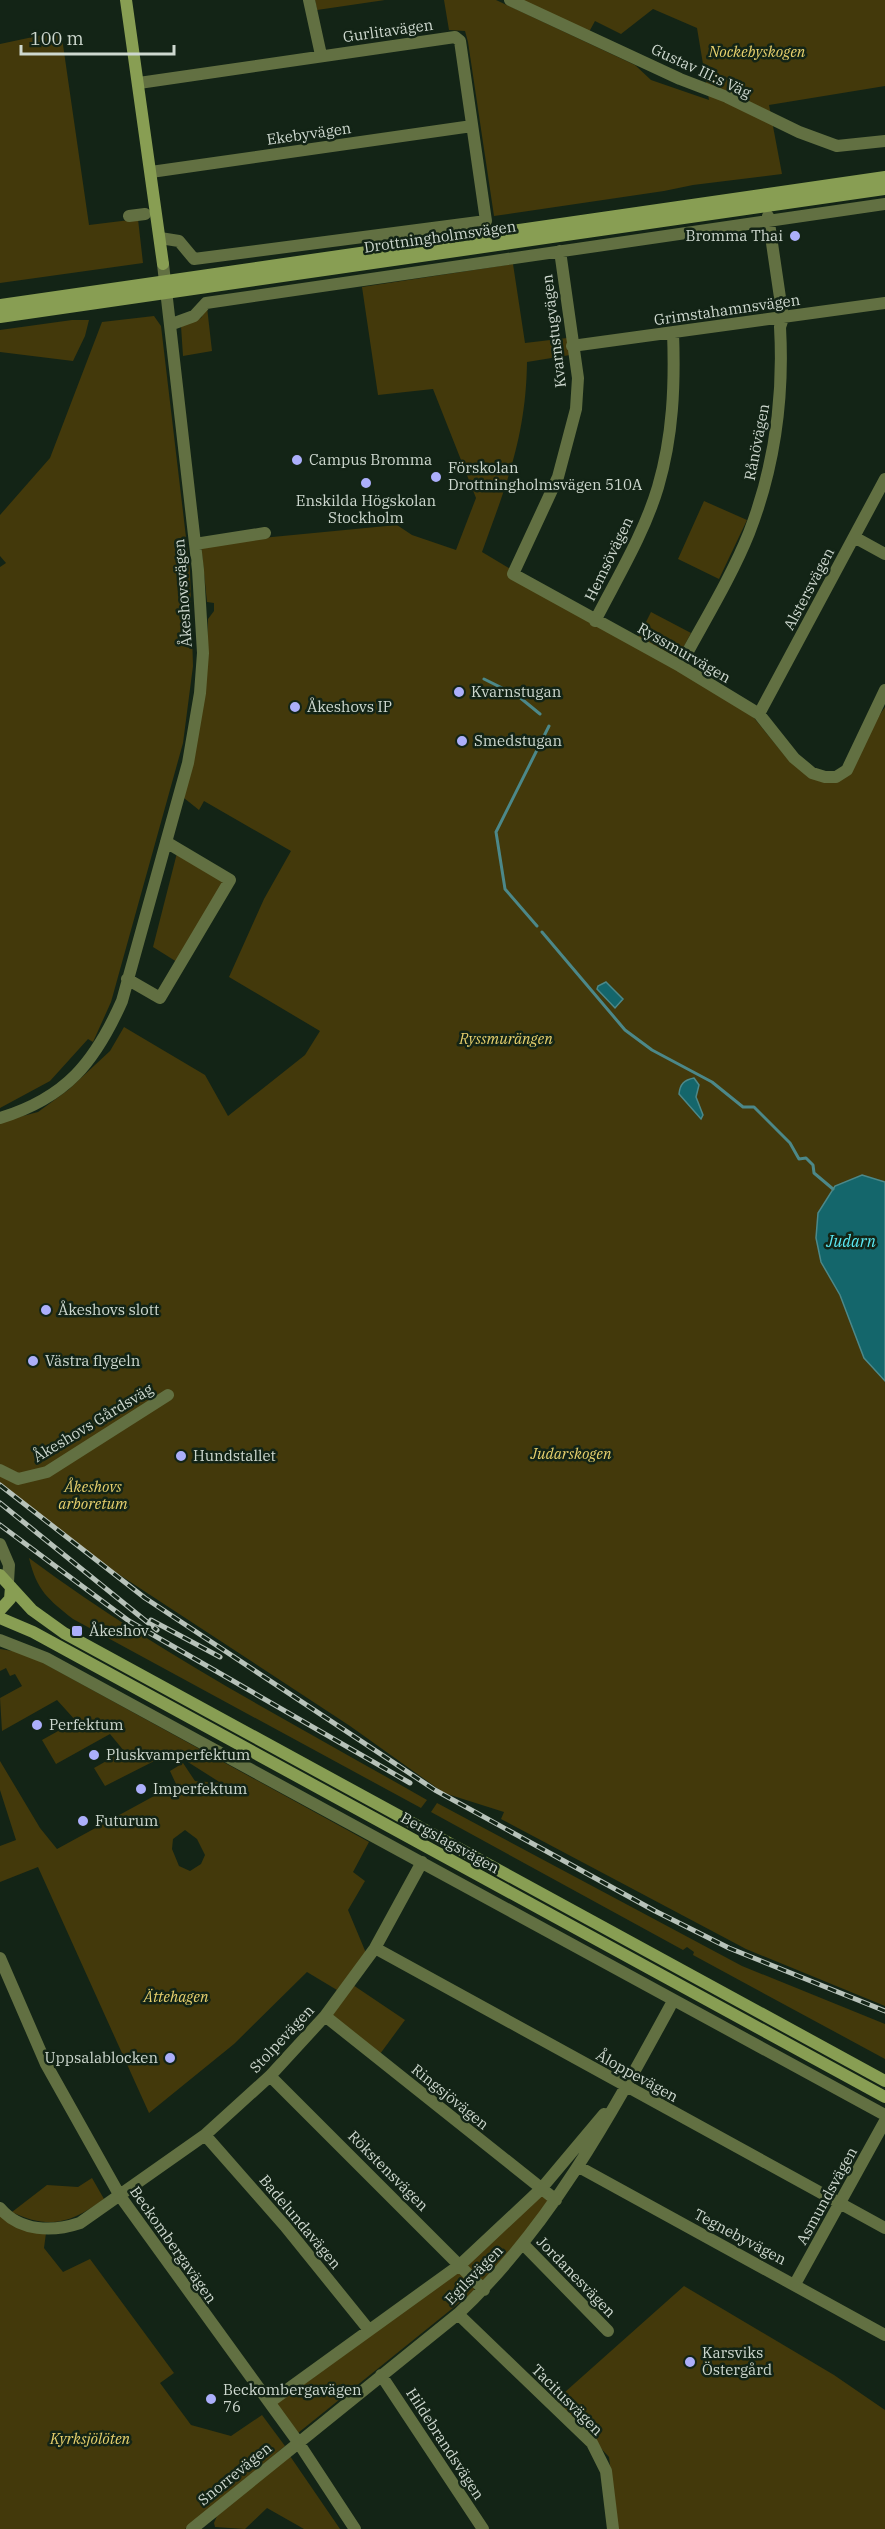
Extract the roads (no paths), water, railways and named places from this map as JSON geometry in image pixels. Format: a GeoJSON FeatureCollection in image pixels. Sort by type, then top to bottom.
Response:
{"type":"FeatureCollection","features":[{"type":"Feature","properties":{"kind":"main road","name":"Åkeshovsvägen"},"geometry":{"type":"LineString","coordinates":[[126,0],[163,264]]}},
{"type":"Feature","properties":{"kind":"main road","name":"Drottningholmsvägen"},"geometry":{"type":"LineString","coordinates":[[766,201],[885,177]]}},
{"type":"Feature","properties":{"kind":"main road","name":"Drottningholmsvägen"},"geometry":{"type":"LineString","coordinates":[[0,304],[167,286],[766,201],[885,189]]}},
{"type":"Feature","properties":{"kind":"main road","name":"Drottningholmsvägen"},"geometry":{"type":"LineString","coordinates":[[0,317],[167,286]]}},
{"type":"Feature","properties":{"kind":"main road"},"geometry":{"type":"LineString","coordinates":[[0,1610],[10,1599],[7,1581]]}},
{"type":"Feature","properties":{"kind":"main road","name":"Bergslagsvägen"},"geometry":{"type":"LineString","coordinates":[[7,1581],[33,1612],[64,1633],[885,2081]]}},
{"type":"Feature","properties":{"kind":"main road","name":"Bergslagsvägen"},"geometry":{"type":"LineString","coordinates":[[0,1618],[33,1632],[885,2097]]}},
{"type":"Feature","properties":{"kind":"street"},"geometry":{"type":"LineString","coordinates":[[309,0],[321,55]]}},
{"type":"Feature","properties":{"kind":"street","name":"Gustav III:s Väg"},"geometry":{"type":"LineString","coordinates":[[510,0],[799,132],[837,146],[885,141]]}},
{"type":"Feature","properties":{"kind":"street","name":"Gurlitavägen"},"geometry":{"type":"LineString","coordinates":[[139,83],[455,37],[460,41],[486,221]]}},
{"type":"Feature","properties":{"kind":"street","name":"Ekebyvägen"},"geometry":{"type":"LineString","coordinates":[[151,172],[472,126]]}},
{"type":"Feature","properties":{"kind":"street","name":"Rånövägen"},"geometry":{"type":"LineString","coordinates":[[680,666],[749,534],[764,488],[776,439],[782,396],[780,327],[783,318],[766,201]]}},
{"type":"Feature","properties":{"kind":"street","name":"Drottningholmsvägen"},"geometry":{"type":"LineString","coordinates":[[172,324],[185,321],[206,303],[885,204]]}},
{"type":"Feature","properties":{"kind":"street"},"geometry":{"type":"LineString","coordinates":[[129,216],[145,214]]}},
{"type":"Feature","properties":{"kind":"street","name":"Drottningholmsvägen"},"geometry":{"type":"LineString","coordinates":[[160,238],[179,241],[194,259],[486,221]]}},
{"type":"Feature","properties":{"kind":"street","name":"Kvarnstugvägen"},"geometry":{"type":"LineString","coordinates":[[513,574],[546,508],[571,433],[578,378],[560,251]]}},
{"type":"Feature","properties":{"kind":"street","name":"Åkeshovsvägen"},"geometry":{"type":"LineString","coordinates":[[0,1118],[46,1100],[79,1071],[106,1037],[127,979],[188,763],[200,693],[202,610],[172,324],[163,264]]}},
{"type":"Feature","properties":{"kind":"street","name":"Grimstahamnsvägen"},"geometry":{"type":"LineString","coordinates":[[572,346],[885,303]]}},
{"type":"Feature","properties":{"kind":"street","name":"Hemsövägen"},"geometry":{"type":"LineString","coordinates":[[595,621],[637,539],[657,488],[670,435],[675,387],[673,332]]}},
{"type":"Feature","properties":{"kind":"street","name":"Alstersvägen"},"geometry":{"type":"LineString","coordinates":[[759,714],[885,479]]}},
{"type":"Feature","properties":{"kind":"street"},"geometry":{"type":"LineString","coordinates":[[195,544],[265,533]]}},
{"type":"Feature","properties":{"kind":"street"},"geometry":{"type":"LineString","coordinates":[[855,537],[885,554]]}},
{"type":"Feature","properties":{"kind":"street","name":"Ryssmurvägen"},"geometry":{"type":"LineString","coordinates":[[513,574],[680,666],[759,714],[794,758],[812,773],[825,777],[836,777],[847,770],[885,690]]}},
{"type":"Feature","properties":{"kind":"street"},"geometry":{"type":"LineString","coordinates":[[127,979],[160,998],[230,880],[166,842]]}},
{"type":"Feature","properties":{"kind":"street","name":"Åkeshovs Gårdsväg"},"geometry":{"type":"LineString","coordinates":[[0,1470],[18,1479],[47,1472],[168,1395]]}},
{"type":"Feature","properties":{"kind":"street"},"geometry":{"type":"LineString","coordinates":[[2,1554],[7,1581]]}},
{"type":"Feature","properties":{"kind":"street","name":"Bergslagsvägen"},"geometry":{"type":"LineString","coordinates":[[0,1640],[46,1658],[885,2115]]}},
{"type":"Feature","properties":{"kind":"street","name":"Stolpevägen"},"geometry":{"type":"LineString","coordinates":[[0,2208],[5,2214],[32,2228],[61,2230],[80,2223],[205,2135],[270,2076],[325,2016],[375,1948],[422,1862]]}},
{"type":"Feature","properties":{"kind":"street","name":"Åloppevägen"},"geometry":{"type":"LineString","coordinates":[[375,1948],[626,2088],[885,2228]]}},
{"type":"Feature","properties":{"kind":"street","name":"Beckombergavägen"},"geometry":{"type":"LineString","coordinates":[[0,1958],[46,2064],[120,2196],[218,2335],[270,2402],[355,2529]]}},
{"type":"Feature","properties":{"kind":"street","name":"Egilsvägen"},"geometry":{"type":"LineString","coordinates":[[298,2442],[458,2314],[484,2290],[523,2244],[579,2167],[626,2088],[673,2001]]}},
{"type":"Feature","properties":{"kind":"street","name":"Ringsjövägen"},"geometry":{"type":"LineString","coordinates":[[325,2016],[556,2200]]}},
{"type":"Feature","properties":{"kind":"street","name":"Rökstensvägen"},"geometry":{"type":"LineString","coordinates":[[270,2076],[461,2264],[484,2290]]}},
{"type":"Feature","properties":{"kind":"street","name":"Egilsvägen"},"geometry":{"type":"LineString","coordinates":[[270,2402],[461,2264],[541,2189],[626,2088]]}},
{"type":"Feature","properties":{"kind":"street","name":"Asmundsvägen"},"geometry":{"type":"LineString","coordinates":[[795,2284],[885,2121]]}},
{"type":"Feature","properties":{"kind":"street","name":"Badelundavägen"},"geometry":{"type":"LineString","coordinates":[[205,2135],[285,2226],[369,2330]]}},
{"type":"Feature","properties":{"kind":"street","name":"Tegnebyvägen"},"geometry":{"type":"LineString","coordinates":[[579,2167],[885,2335]]}},
{"type":"Feature","properties":{"kind":"street","name":"Jordanesvägen"},"geometry":{"type":"LineString","coordinates":[[523,2244],[608,2331]]}},
{"type":"Feature","properties":{"kind":"street","name":"Tacitusvägen"},"geometry":{"type":"LineString","coordinates":[[458,2314],[592,2443],[606,2471],[613,2529]]}},
{"type":"Feature","properties":{"kind":"street","name":"Hildebrandsvägen"},"geometry":{"type":"LineString","coordinates":[[381,2375],[483,2529]]}},
{"type":"Feature","properties":{"kind":"street","name":"Snorrevägen"},"geometry":{"type":"LineString","coordinates":[[201,2526],[298,2442]]}},
{"type":"Feature","properties":{"kind":"water"},"geometry":{"type":"Polygon","coordinates":[[[606,982],[623,999],[615,1008],[597,989],[606,982]]]}},
{"type":"Feature","properties":{"kind":"water"},"geometry":{"type":"Polygon","coordinates":[[[694,1078],[699,1085],[696,1097],[703,1115],[701,1119],[679,1094],[683,1083],[694,1078]]]}},
{"type":"Feature","properties":{"kind":"water","name":"Judarn"},"geometry":{"type":"Polygon","coordinates":[[[862,1175],[885,1182],[885,1381],[864,1358],[840,1295],[821,1262],[816,1238],[818,1213],[835,1186],[862,1175]]]}},
{"type":"Feature","properties":{"kind":"waterway"},"geometry":{"type":"LineString","coordinates":[[484,679],[518,696],[540,714]]}},
{"type":"Feature","properties":{"kind":"waterway"},"geometry":{"type":"LineString","coordinates":[[537,926],[505,889],[496,832],[549,726]]}},
{"type":"Feature","properties":{"kind":"waterway"},"geometry":{"type":"LineString","coordinates":[[542,932],[625,1030],[652,1050],[712,1082],[743,1107],[754,1107],[790,1143],[799,1159],[806,1158],[813,1165],[814,1173],[833,1189]]}},
{"type":"Feature","properties":{"kind":"railway"},"geometry":{"type":"LineString","coordinates":[[0,1485],[145,1598],[435,1790],[655,1911],[729,1948],[885,2011]]}},
{"type":"Feature","properties":{"kind":"railway"},"geometry":{"type":"LineString","coordinates":[[0,1503],[157,1630]]}},
{"type":"Feature","properties":{"kind":"railway"},"geometry":{"type":"LineString","coordinates":[[0,1525],[129,1621],[410,1783]]}},
{"type":"Feature","properties":{"kind":"railway"},"geometry":{"type":"LineString","coordinates":[[151,1620],[220,1657]]}},
{"type":"Feature","properties":{"kind":"place","name":"Bromma Thai"},"geometry":{"type":"Point","coordinates":[795,236]}},
{"type":"Feature","properties":{"kind":"place","name":"Campus Bromma"},"geometry":{"type":"Point","coordinates":[297,460]}},
{"type":"Feature","properties":{"kind":"place","name":"Förskolan Drottningholmsvägen 510A"},"geometry":{"type":"Point","coordinates":[436,477]}},
{"type":"Feature","properties":{"kind":"place","name":"Enskilda Högskolan Stockholm"},"geometry":{"type":"Point","coordinates":[366,483]}},
{"type":"Feature","properties":{"kind":"place","name":"Kvarnstugan"},"geometry":{"type":"Point","coordinates":[459,692]}},
{"type":"Feature","properties":{"kind":"place","name":"Åkeshovs IP"},"geometry":{"type":"Point","coordinates":[295,707]}},
{"type":"Feature","properties":{"kind":"place","name":"Smedstugan"},"geometry":{"type":"Point","coordinates":[462,741]}},
{"type":"Feature","properties":{"kind":"place","name":"Åkeshovs slott"},"geometry":{"type":"Point","coordinates":[46,1310]}},
{"type":"Feature","properties":{"kind":"place","name":"Västra flygeln"},"geometry":{"type":"Point","coordinates":[33,1361]}},
{"type":"Feature","properties":{"kind":"place","name":"Hundstallet"},"geometry":{"type":"Point","coordinates":[181,1456]}},
{"type":"Feature","properties":{"kind":"place","name":"Åkeshov"},"geometry":{"type":"Point","coordinates":[77,1631]}},
{"type":"Feature","properties":{"kind":"place","name":"Perfektum"},"geometry":{"type":"Point","coordinates":[37,1725]}},
{"type":"Feature","properties":{"kind":"place","name":"Pluskvamperfektum"},"geometry":{"type":"Point","coordinates":[94,1755]}},
{"type":"Feature","properties":{"kind":"place","name":"Imperfektum"},"geometry":{"type":"Point","coordinates":[141,1789]}},
{"type":"Feature","properties":{"kind":"place","name":"Futurum"},"geometry":{"type":"Point","coordinates":[83,1821]}},
{"type":"Feature","properties":{"kind":"place","name":"Uppsalablocken"},"geometry":{"type":"Point","coordinates":[170,2058]}},
{"type":"Feature","properties":{"kind":"place","name":"Karsviks Östergård"},"geometry":{"type":"Point","coordinates":[690,2362]}},
{"type":"Feature","properties":{"kind":"place","name":"Beckombergavägen 76"},"geometry":{"type":"Point","coordinates":[211,2399]}},
{"type":"Feature","properties":{"kind":"park label","name":"Nockebyskogen"},"geometry":{"type":"Point","coordinates":[757,52]}},
{"type":"Feature","properties":{"kind":"park label","name":"Ryssmurängen"},"geometry":{"type":"Point","coordinates":[506,1039]}},
{"type":"Feature","properties":{"kind":"park label","name":"Judarskogen"},"geometry":{"type":"Point","coordinates":[571,1454]}},
{"type":"Feature","properties":{"kind":"park label","name":"Åkeshovs arboretum"},"geometry":{"type":"Point","coordinates":[93,1496]}},
{"type":"Feature","properties":{"kind":"park label","name":"Ättehagen"},"geometry":{"type":"Point","coordinates":[176,1997]}},
{"type":"Feature","properties":{"kind":"park label","name":"Kyrksjölöten"},"geometry":{"type":"Point","coordinates":[90,2439]}}]}
